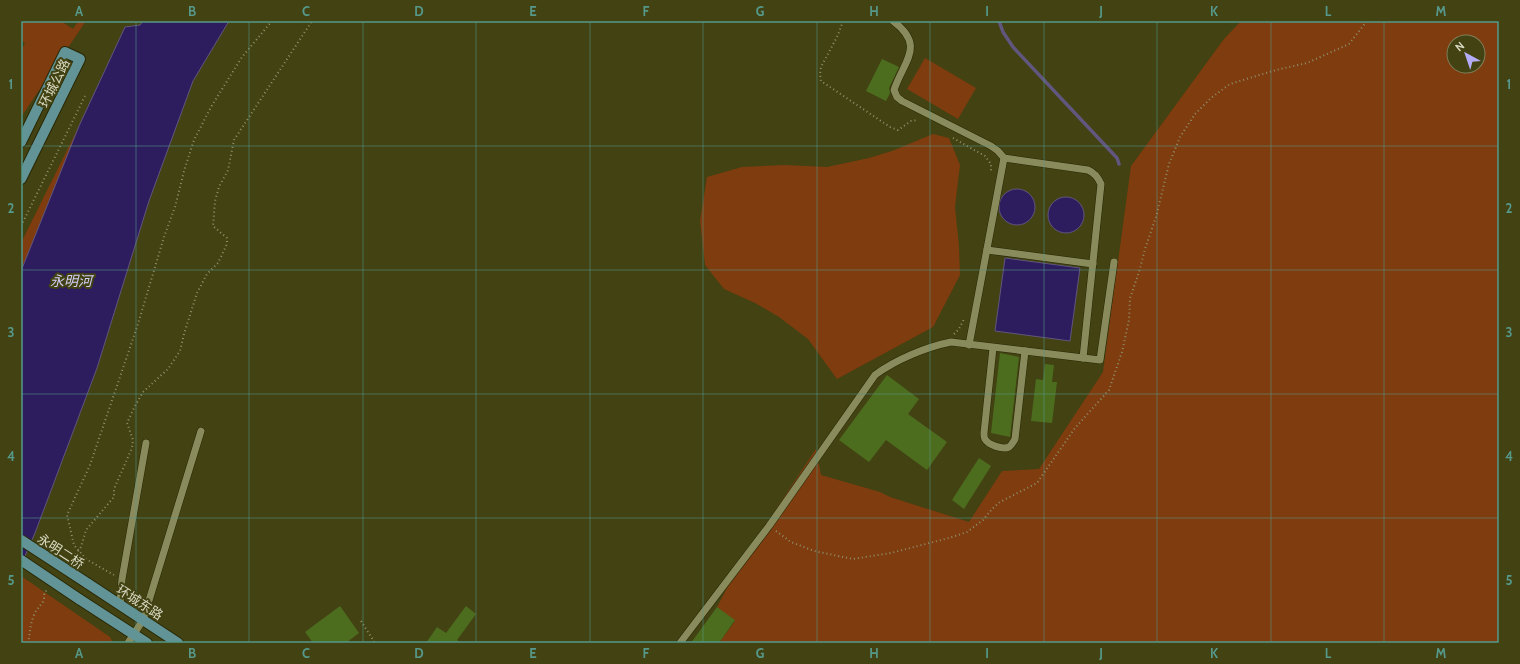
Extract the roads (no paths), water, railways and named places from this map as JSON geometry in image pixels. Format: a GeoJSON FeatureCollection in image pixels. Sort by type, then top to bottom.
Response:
{"type":"FeatureCollection","features":[{"type":"Feature","properties":{"kind":"main road","name":"环城公路"},"geometry":{"type":"LineString","coordinates":[[21,142],[65,52],[80,60],[21,179]]}},
{"type":"Feature","properties":{"kind":"main road","name":"永明二桥"},"geometry":{"type":"LineString","coordinates":[[21,540],[87,583]]}},
{"type":"Feature","properties":{"kind":"main road"},"geometry":{"type":"LineString","coordinates":[[21,560],[79,599],[131,639],[147,643]]}},
{"type":"Feature","properties":{"kind":"main road","name":"环城东路"},"geometry":{"type":"LineString","coordinates":[[87,583],[178,643]]}},
{"type":"Feature","properties":{"kind":"street"},"geometry":{"type":"LineString","coordinates":[[893,21],[902,28],[911,41],[911,52],[894,90],[897,98],[991,146],[1004,158],[1088,170],[1094,173],[1102,184],[1083,358]]}},
{"type":"Feature","properties":{"kind":"street"},"geometry":{"type":"LineString","coordinates":[[969,345],[1004,158]]}},
{"type":"Feature","properties":{"kind":"street"},"geometry":{"type":"LineString","coordinates":[[987,250],[1093,264]]}},
{"type":"Feature","properties":{"kind":"street"},"geometry":{"type":"LineString","coordinates":[[680,643],[769,526],[875,375],[886,367],[897,362],[950,342],[1100,360],[1114,262]]}},
{"type":"Feature","properties":{"kind":"street"},"geometry":{"type":"LineString","coordinates":[[994,348],[984,433],[985,439],[989,444],[1003,448],[1009,447],[1013,444],[1015,439],[1024,351]]}},
{"type":"Feature","properties":{"kind":"street"},"geometry":{"type":"LineString","coordinates":[[131,639],[143,620],[201,430]]}},
{"type":"Feature","properties":{"kind":"street"},"geometry":{"type":"LineString","coordinates":[[120,604],[122,579],[146,443]]}},
{"type":"Feature","properties":{"kind":"water","name":"永明河"},"geometry":{"type":"Polygon","coordinates":[[[143,21],[229,21],[193,81],[149,201],[97,368],[35,533],[21,565],[21,271],[79,126],[125,27],[140,25],[143,21]]]}},
{"type":"Feature","properties":{"kind":"water"},"geometry":{"type":"Polygon","coordinates":[[[1021,189],[1030,194],[1034,200],[1034,214],[1030,220],[1021,225],[1013,225],[1004,220],[1000,214],[999,203],[1004,194],[1010,190],[1021,189]]]}},
{"type":"Feature","properties":{"kind":"water"},"geometry":{"type":"Polygon","coordinates":[[[1070,197],[1079,202],[1083,208],[1083,222],[1079,228],[1070,233],[1062,233],[1053,228],[1049,222],[1048,211],[1053,202],[1059,198],[1070,197]]]}},
{"type":"Feature","properties":{"kind":"water"},"geometry":{"type":"Polygon","coordinates":[[[1005,258],[1080,268],[1070,341],[995,331],[1005,258]]]}},
{"type":"Feature","properties":{"kind":"waterway"},"geometry":{"type":"LineString","coordinates":[[999,21],[1003,32],[1013,47],[1117,158],[1119,164]]}}]}
